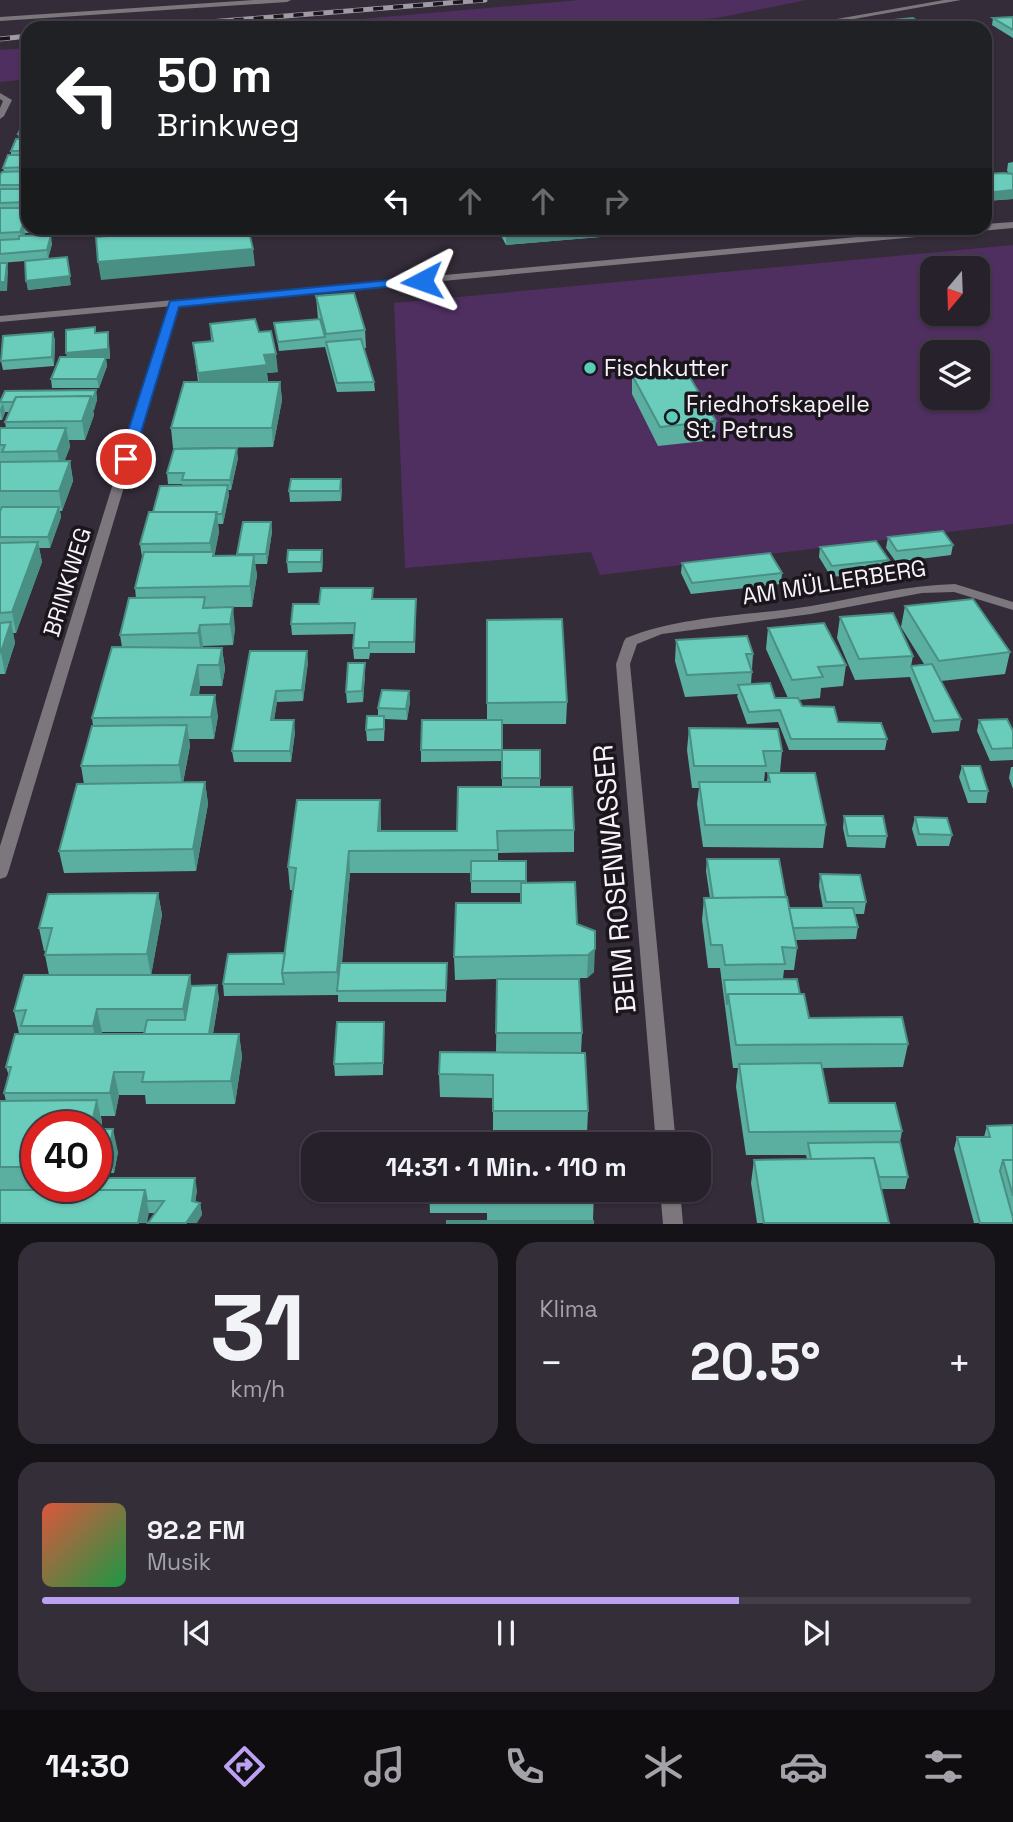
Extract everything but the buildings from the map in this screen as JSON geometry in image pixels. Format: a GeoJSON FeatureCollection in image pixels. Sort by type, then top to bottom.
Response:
{"type":"FeatureCollection","features":[{"type":"Feature","properties":{"kind":"street"},"geometry":{"type":"LineString","coordinates":[[0,19],[287,0]]}},
{"type":"Feature","properties":{"kind":"street"},"geometry":{"type":"LineString","coordinates":[[832,21],[957,0]]}},
{"type":"Feature","properties":{"kind":"street"},"geometry":{"type":"LineString","coordinates":[[0,95],[8,100],[0,116]]}},
{"type":"Feature","properties":{"kind":"street"},"geometry":{"type":"LineString","coordinates":[[992,226],[1013,225]]}},
{"type":"Feature","properties":{"kind":"street"},"geometry":{"type":"LineString","coordinates":[[0,319],[174,304],[847,235]]}},
{"type":"Feature","properties":{"kind":"street","name":"BRINKWEG"},"geometry":{"type":"LineString","coordinates":[[0,873],[174,304]]}},
{"type":"Feature","properties":{"kind":"street","name":"AM MÜLLERBERG"},"geometry":{"type":"LineString","coordinates":[[659,630],[811,610],[922,589],[956,588],[1013,606]]}},
{"type":"Feature","properties":{"kind":"street","name":"BEIM ROSENWASSER"},"geometry":{"type":"LineString","coordinates":[[659,630],[631,641],[623,664],[665,1132]]}},
{"type":"Feature","properties":{"kind":"street"},"geometry":{"type":"LineString","coordinates":[[671,1202],[673,1223]]}},
{"type":"Feature","properties":{"kind":"shaded area"},"geometry":{"type":"Polygon","coordinates":[[[580,0],[806,0],[717,18],[682,21],[338,21],[580,0]]]}},
{"type":"Feature","properties":{"kind":"shaded area"},"geometry":{"type":"Polygon","coordinates":[[[21,48],[21,80],[0,82],[0,50],[21,48]]]}},
{"type":"Feature","properties":{"kind":"shaded area"},"geometry":{"type":"Polygon","coordinates":[[[1013,245],[1013,524],[600,575],[591,552],[405,568],[394,303],[1013,245]]]}},
{"type":"Feature","properties":{"kind":"railway"},"geometry":{"type":"LineString","coordinates":[[222,21],[485,0]]}},
{"type":"Feature","properties":{"kind":"railway"},"geometry":{"type":"LineString","coordinates":[[0,39],[21,37]]}},
{"type":"Feature","properties":{"kind":"place","name":"Fischkutter"},"geometry":{"type":"Point","coordinates":[590,368]}},
{"type":"Feature","properties":{"kind":"place","name":"Friedhofskapelle St. Petrus"},"geometry":{"type":"Point","coordinates":[672,417]}},
{"type":"Feature","properties":{"kind":"route"},"geometry":{"type":"LineString","coordinates":[[126,459],[174,304],[422,281]]}}]}
